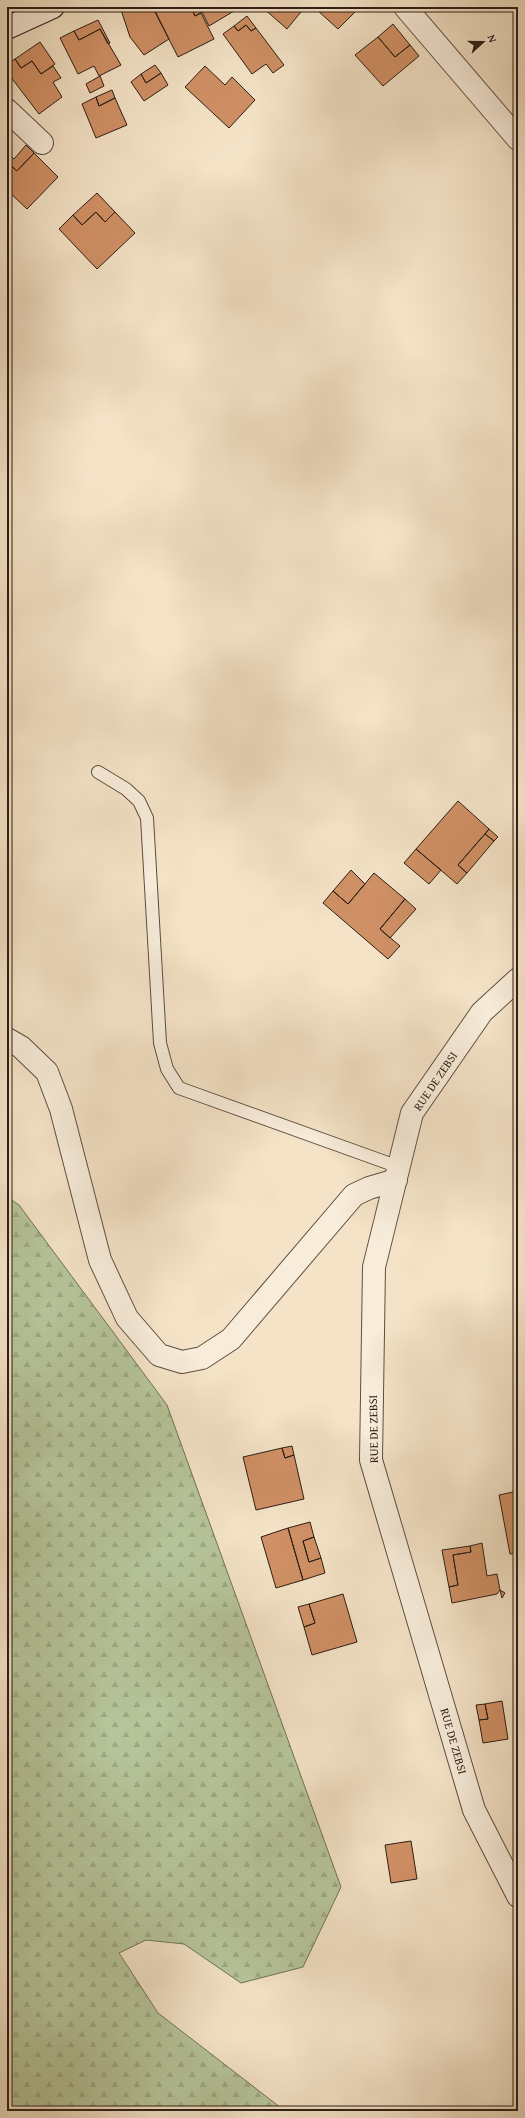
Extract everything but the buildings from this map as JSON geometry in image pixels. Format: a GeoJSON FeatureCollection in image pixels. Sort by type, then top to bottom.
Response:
{"type":"FeatureCollection","features":[{"type":"Feature","properties":{"kind":"street"},"geometry":{"type":"LineString","coordinates":[[7,28],[53,7]]}},
{"type":"Feature","properties":{"kind":"street"},"geometry":{"type":"LineString","coordinates":[[405,7],[518,139]]}},
{"type":"Feature","properties":{"kind":"street"},"geometry":{"type":"LineString","coordinates":[[7,110],[42,143]]}},
{"type":"Feature","properties":{"kind":"street","name":"RUE DE ZEBSI"},"geometry":{"type":"LineString","coordinates":[[518,979],[482,1012],[412,1113],[374,1267],[370,1460],[474,1810],[518,1896]]}},
{"type":"Feature","properties":{"kind":"street"},"geometry":{"type":"LineString","coordinates":[[7,1039],[21,1047],[47,1072],[61,1110],[100,1260],[127,1318],[159,1355],[182,1362],[202,1358],[231,1339],[354,1195],[398,1174]]}},
{"type":"Feature","properties":{"kind":"lane"},"geometry":{"type":"LineString","coordinates":[[98,772],[126,789],[139,801],[147,818],[160,1043],[167,1069],[179,1088],[398,1174]]}},
{"type":"Feature","properties":{"kind":"green space"},"geometry":{"type":"Polygon","coordinates":[[[7,1197],[19,1205],[167,1405],[341,1887],[303,1967],[241,1983],[184,1944],[146,1940],[119,1953],[158,2013],[285,2111],[7,2111],[7,1197]]]}}]}
